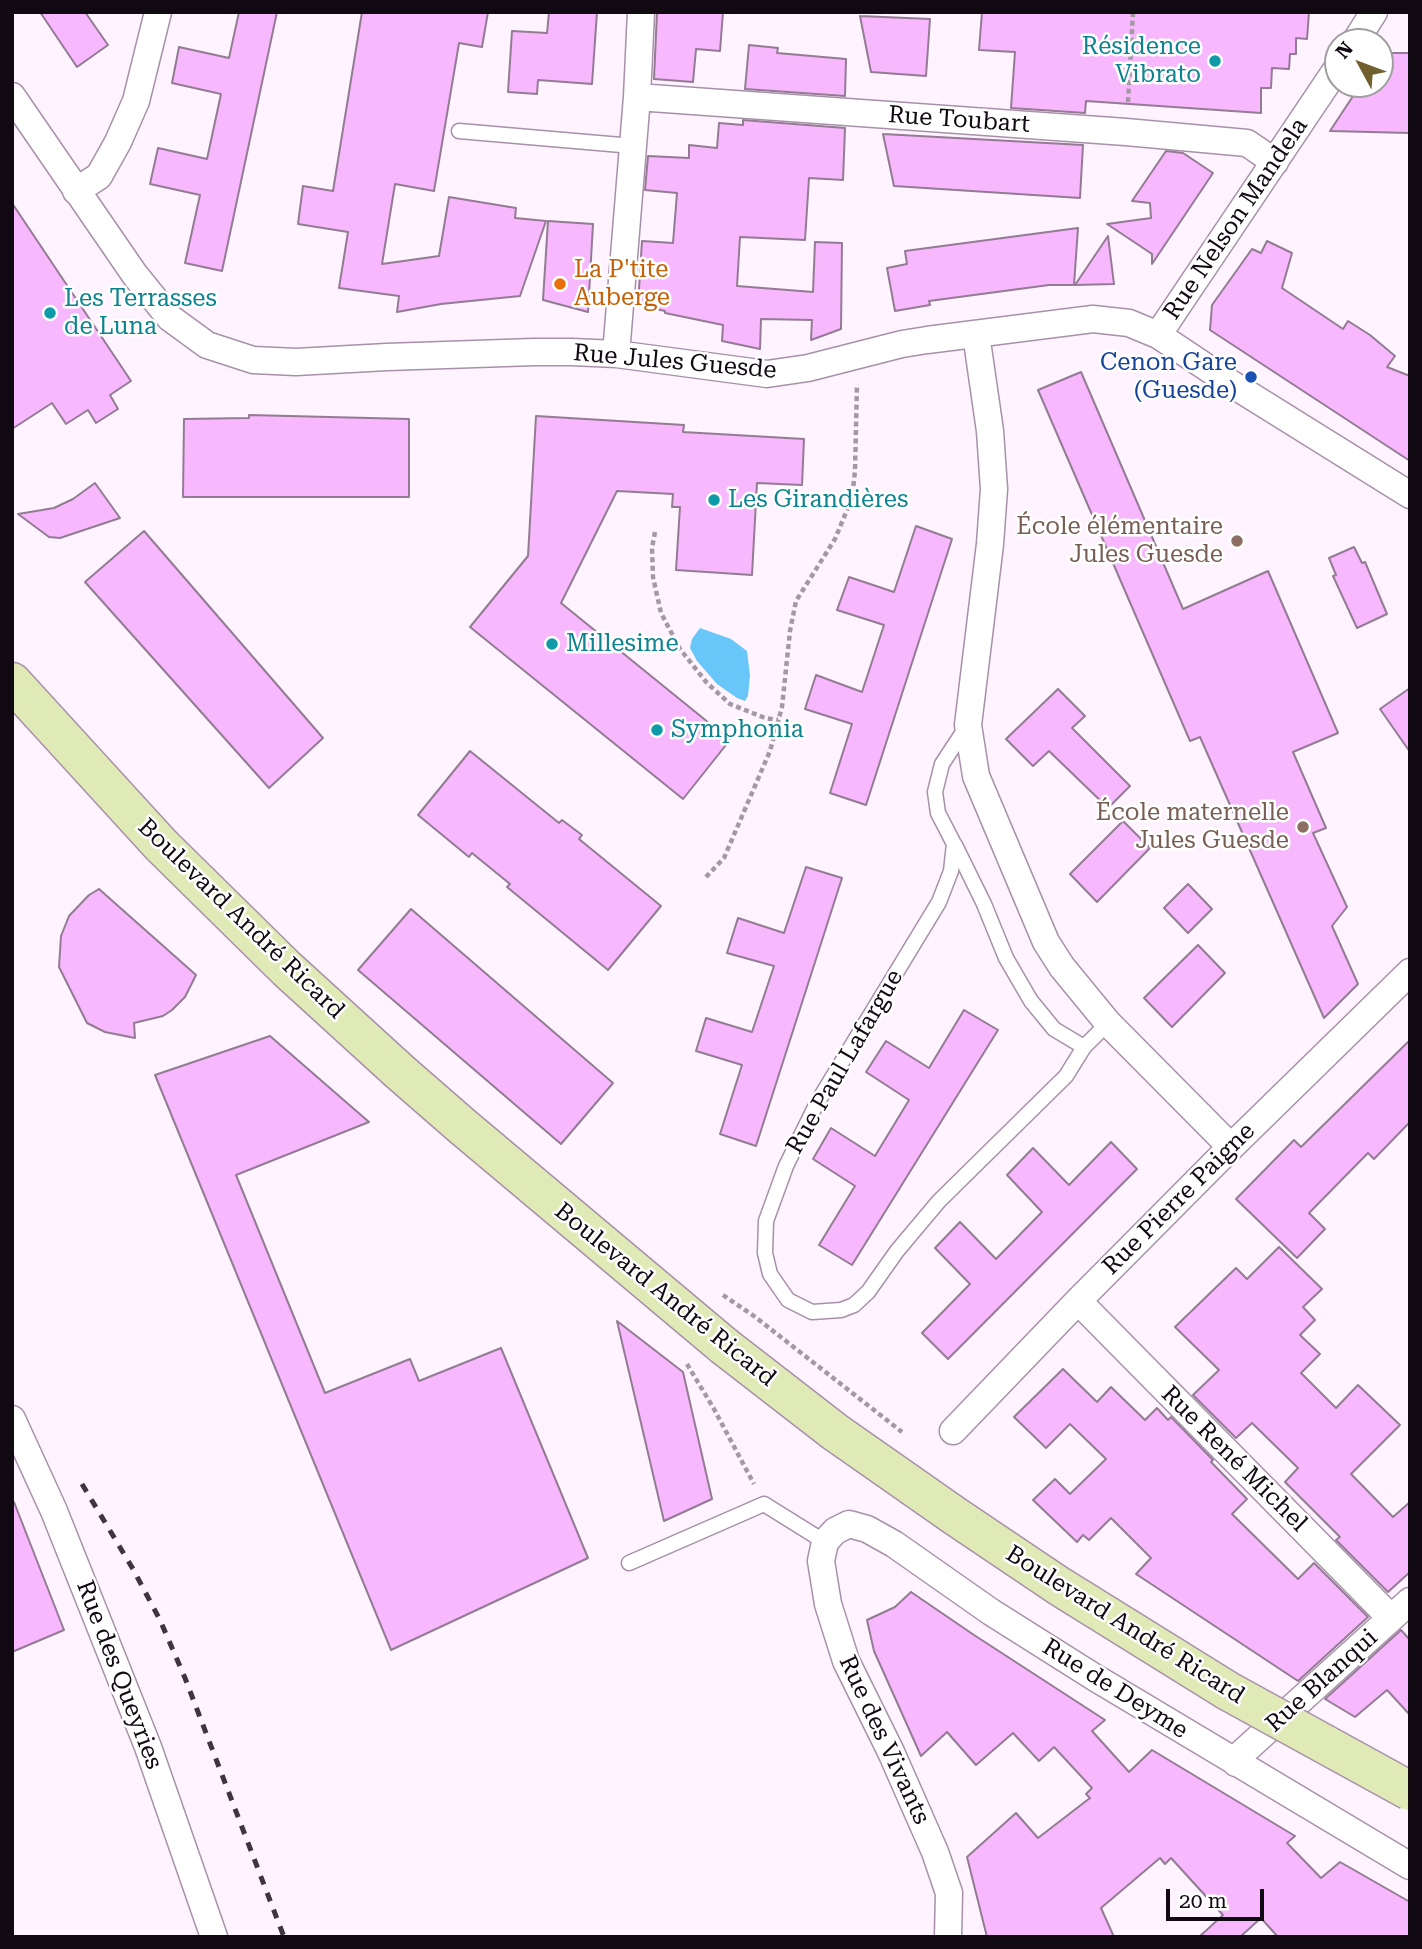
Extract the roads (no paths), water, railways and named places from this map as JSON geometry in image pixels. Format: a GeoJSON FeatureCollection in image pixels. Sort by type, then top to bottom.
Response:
{"type":"FeatureCollection","features":[{"type":"Feature","properties":{"kind":"main road","name":"Boulevard André Ricard"},"geometry":{"type":"LineString","coordinates":[[12,682],[161,845],[288,969],[451,1117],[724,1346],[835,1432],[1059,1586],[1228,1690],[1410,1791]]}},
{"type":"Feature","properties":{"kind":"street"},"geometry":{"type":"LineString","coordinates":[[76,191],[99,176],[118,142],[136,101],[158,12]]}},
{"type":"Feature","properties":{"kind":"street"},"geometry":{"type":"LineString","coordinates":[[616,354],[637,97],[641,12]]}},
{"type":"Feature","properties":{"kind":"street"},"geometry":{"type":"LineString","coordinates":[[1364,28],[1374,12]]}},
{"type":"Feature","properties":{"kind":"street","name":"Rue Nelson Mandela"},"geometry":{"type":"LineString","coordinates":[[1158,335],[1324,88]]}},
{"type":"Feature","properties":{"kind":"street","name":"Rue Jules Guesde"},"geometry":{"type":"LineString","coordinates":[[12,96],[135,275],[170,318],[207,345],[253,360],[296,362],[534,352],[616,354],[767,374],[808,368],[902,344],[1093,318],[1129,323],[1158,335],[1410,495]]}},
{"type":"Feature","properties":{"kind":"street","name":"Rue Toubart"},"geometry":{"type":"LineString","coordinates":[[637,97],[1247,143],[1275,162]]}},
{"type":"Feature","properties":{"kind":"street"},"geometry":{"type":"LineString","coordinates":[[976,334],[990,431],[994,489],[968,725],[976,776],[1046,942],[1062,967],[1108,1023],[1231,1147]]}},
{"type":"Feature","properties":{"kind":"street","name":"Rue Pierre Paigne"},"geometry":{"type":"LineString","coordinates":[[953,1431],[1231,1147],[1410,972]]}},
{"type":"Feature","properties":{"kind":"street","name":"Rue René Michel"},"geometry":{"type":"LineString","coordinates":[[1078,1301],[1400,1609]]}},
{"type":"Feature","properties":{"kind":"street","name":"Rue des Queyries"},"geometry":{"type":"LineString","coordinates":[[12,1419],[54,1511],[148,1747],[214,1937]]}},
{"type":"Feature","properties":{"kind":"street","name":"Rue de Deyme"},"geometry":{"type":"LineString","coordinates":[[825,1542],[835,1531],[849,1524],[867,1529],[894,1544],[991,1612],[1146,1709],[1410,1866]]}},
{"type":"Feature","properties":{"kind":"street","name":"Rue des Vivants"},"geometry":{"type":"LineString","coordinates":[[825,1542],[821,1561],[828,1604],[846,1661],[891,1752],[935,1852],[949,1893],[948,1937]]}},
{"type":"Feature","properties":{"kind":"street","name":"Rue Blanqui"},"geometry":{"type":"LineString","coordinates":[[1236,1763],[1242,1753],[1400,1609]]}},
{"type":"Feature","properties":{"kind":"lane"},"geometry":{"type":"LineString","coordinates":[[459,131],[633,146]]}},
{"type":"Feature","properties":{"kind":"lane"},"geometry":{"type":"LineString","coordinates":[[968,725],[942,764],[935,792],[939,813],[984,904],[1006,958],[1031,1001],[1054,1029],[1084,1046]]}},
{"type":"Feature","properties":{"kind":"lane","name":"Rue Paul Lafargue"},"geometry":{"type":"LineString","coordinates":[[954,844],[951,872],[939,902],[817,1104],[786,1166],[766,1221],[765,1253],[770,1274],[788,1300],[812,1312],[841,1310],[854,1305],[868,1292],[897,1251],[939,1201],[1066,1076],[1084,1046],[1108,1023]]}},
{"type":"Feature","properties":{"kind":"lane"},"geometry":{"type":"LineString","coordinates":[[629,1563],[764,1504],[825,1542]]}},
{"type":"Feature","properties":{"kind":"water"},"geometry":{"type":"Polygon","coordinates":[[[700,628],[731,639],[747,651],[750,675],[745,701],[717,684],[697,661],[690,648],[692,639],[700,628]]]}},
{"type":"Feature","properties":{"kind":"railway"},"geometry":{"type":"LineString","coordinates":[[82,1484],[160,1620],[185,1678],[284,1937]]}},
{"type":"Feature","properties":{"kind":"place","name":"Résidence Vibrato"},"geometry":{"type":"Point","coordinates":[1215,61]}},
{"type":"Feature","properties":{"kind":"place","name":"La P'tite Auberge"},"geometry":{"type":"Point","coordinates":[560,284]}},
{"type":"Feature","properties":{"kind":"place","name":"Les Terrasses de Luna"},"geometry":{"type":"Point","coordinates":[50,313]}},
{"type":"Feature","properties":{"kind":"place","name":"Cenon Gare (Guesde)"},"geometry":{"type":"Point","coordinates":[1251,377]}},
{"type":"Feature","properties":{"kind":"place","name":"Les Girandières"},"geometry":{"type":"Point","coordinates":[714,500]}},
{"type":"Feature","properties":{"kind":"place","name":"École élémentaire Jules Guesde"},"geometry":{"type":"Point","coordinates":[1237,541]}},
{"type":"Feature","properties":{"kind":"place","name":"Millesime"},"geometry":{"type":"Point","coordinates":[552,644]}},
{"type":"Feature","properties":{"kind":"place","name":"Symphonia"},"geometry":{"type":"Point","coordinates":[657,730]}},
{"type":"Feature","properties":{"kind":"place","name":"École maternelle Jules Guesde"},"geometry":{"type":"Point","coordinates":[1303,827]}}]}
